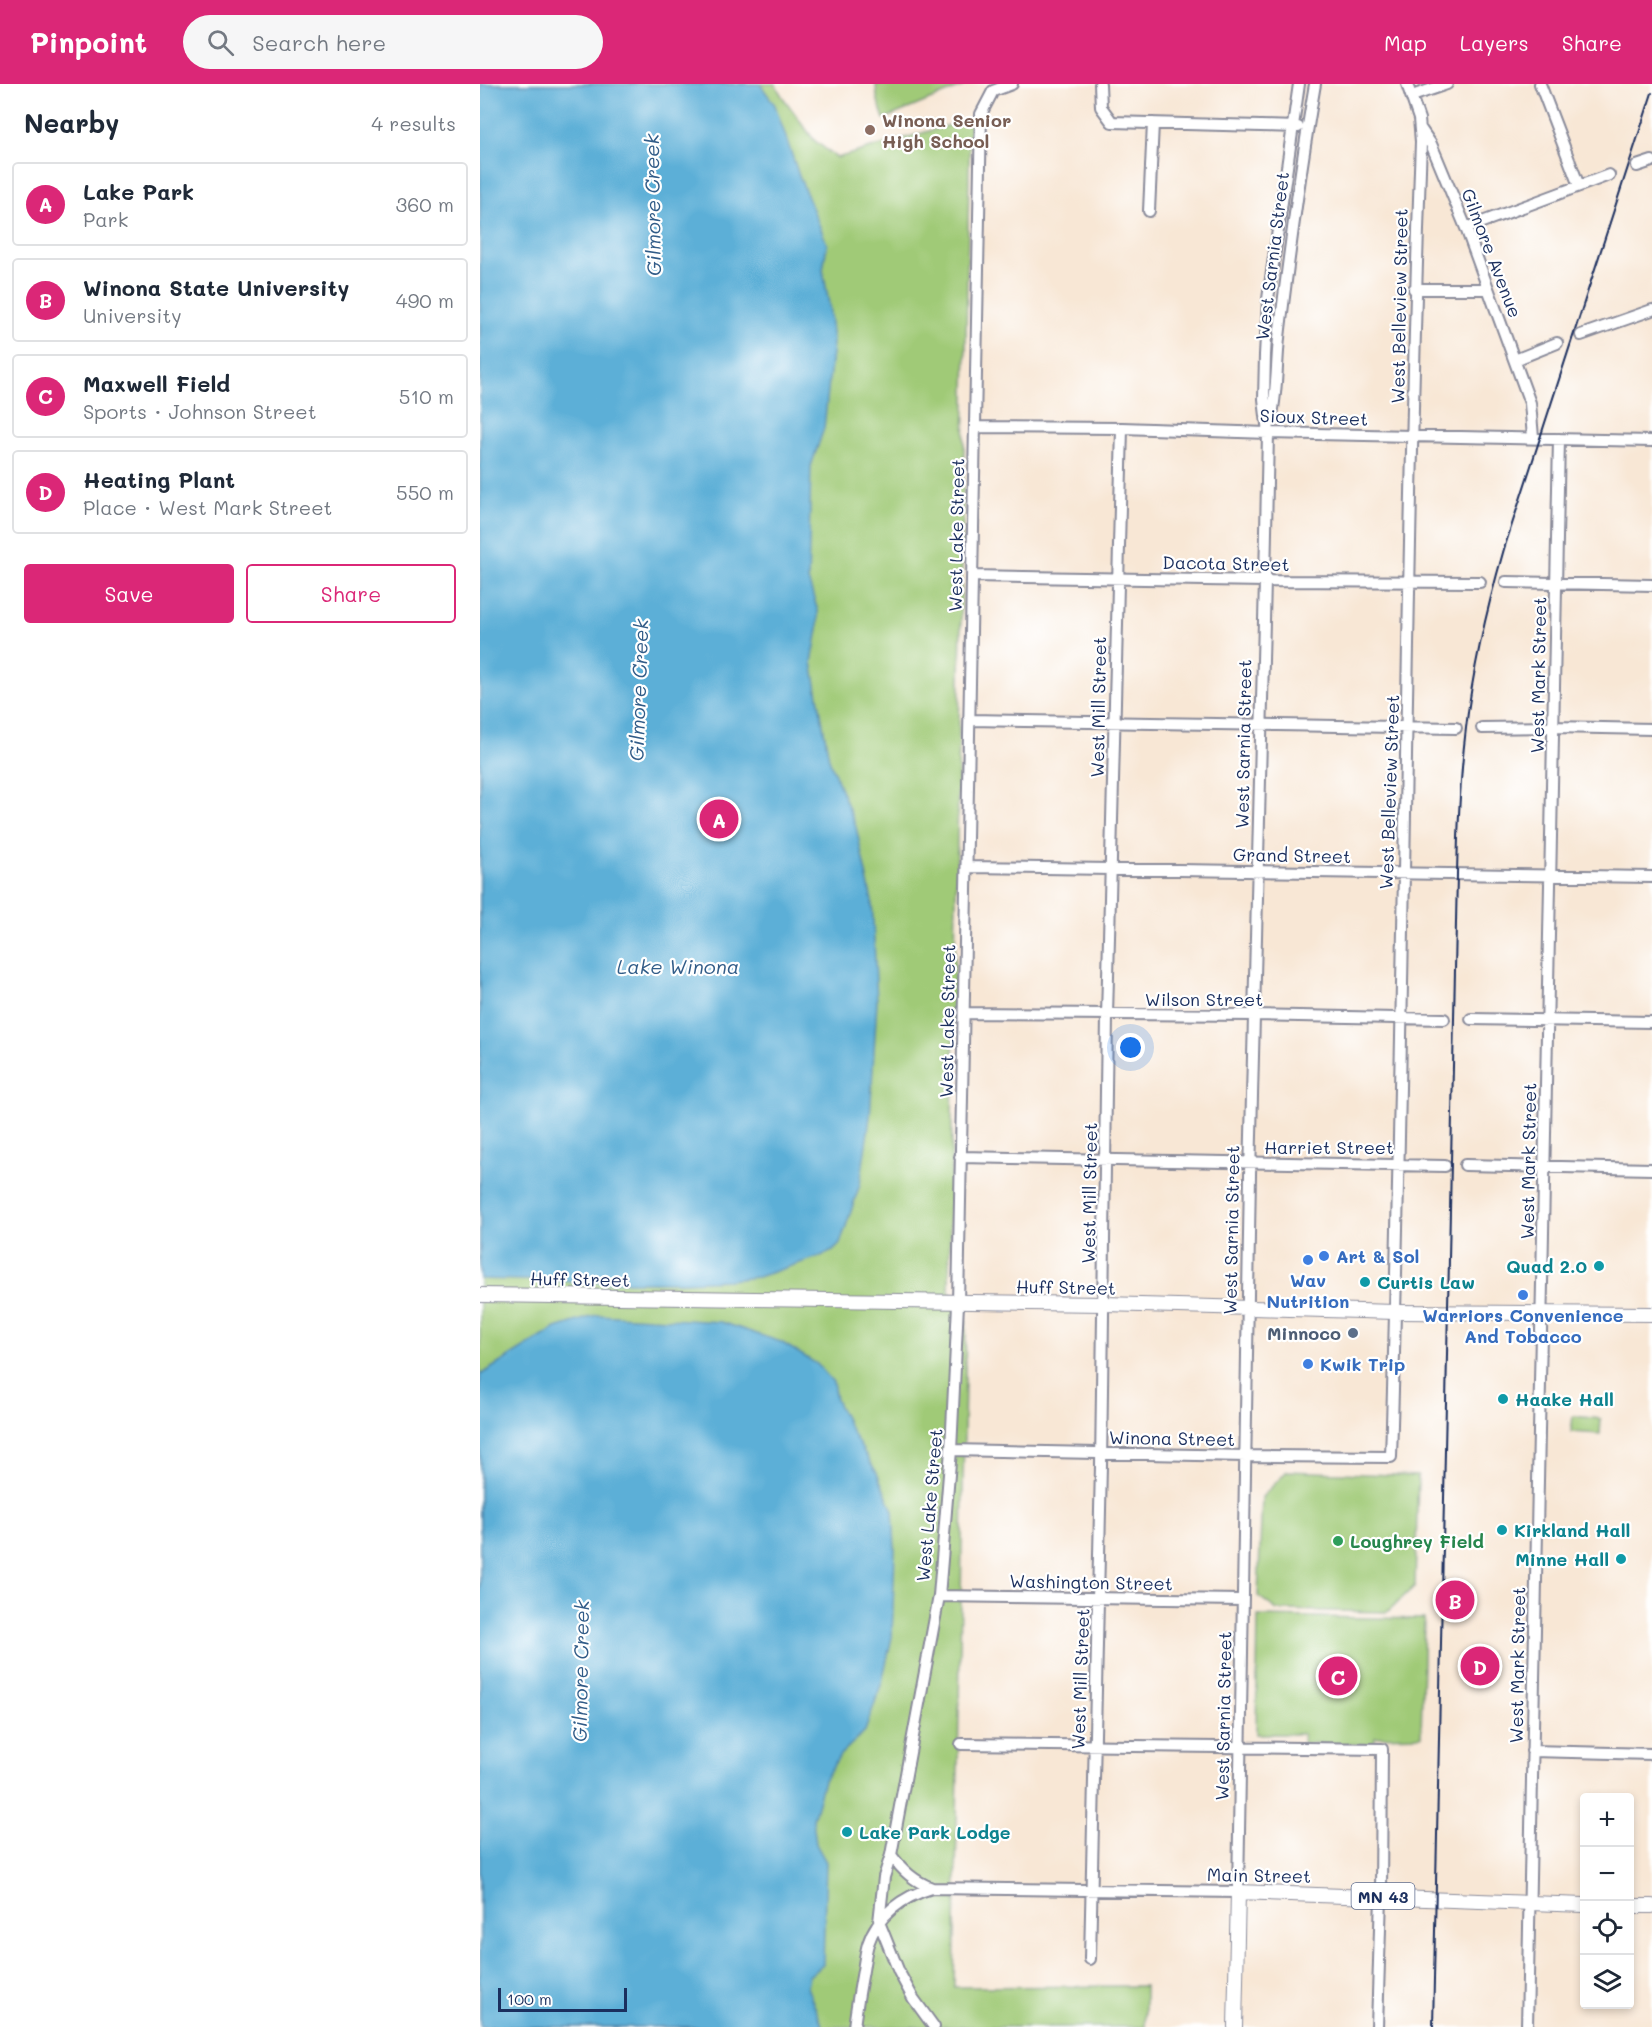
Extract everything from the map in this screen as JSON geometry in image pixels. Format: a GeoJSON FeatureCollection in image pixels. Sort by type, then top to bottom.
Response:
{"type":"FeatureCollection","features":[{"type":"Feature","properties":{"kind":"main road","name":"Huff Street"},"geometry":{"type":"LineString","coordinates":[[480,1295],[958,1304],[1104,1304],[1396,1312],[1652,1314]]}},
{"type":"Feature","properties":{"kind":"main road","name":"Main Street"},"geometry":{"type":"LineString","coordinates":[[1238,1892],[1580,1905]]}},
{"type":"Feature","properties":{"kind":"main road","name":"West Sarnia Street"},"geometry":{"type":"LineString","coordinates":[[1235,2027],[1238,1892]]}},
{"type":"Feature","properties":{"kind":"main road"},"geometry":{"type":"LineString","coordinates":[[1634,1906],[1652,1906]]}},
{"type":"Feature","properties":{"kind":"street","name":"West Lake Street"},"geometry":{"type":"LineString","coordinates":[[879,1922],[884,1877],[891,1855],[939,1596],[951,1450],[958,1304],[981,114],[993,91],[1012,84]]}},
{"type":"Feature","properties":{"kind":"street"},"geometry":{"type":"LineString","coordinates":[[1100,84],[1101,107],[1112,122],[1308,127]]}},
{"type":"Feature","properties":{"kind":"street","name":"West Sarnia Street"},"geometry":{"type":"LineString","coordinates":[[1238,1892],[1254,1016],[1268,433],[1264,399],[1268,299],[1299,84]]}},
{"type":"Feature","properties":{"kind":"street","name":"West Sarnia Street"},"geometry":{"type":"LineString","coordinates":[[1268,433],[1275,400],[1279,333],[1315,84]]}},
{"type":"Feature","properties":{"kind":"street","name":"Gilmore Avenue"},"geometry":{"type":"LineString","coordinates":[[1407,84],[1420,128],[1431,144],[1466,228],[1515,360],[1530,403],[1533,437]]}},
{"type":"Feature","properties":{"kind":"street"},"geometry":{"type":"LineString","coordinates":[[1412,96],[1447,84]]}},
{"type":"Feature","properties":{"kind":"street"},"geometry":{"type":"LineString","coordinates":[[1540,84],[1579,186]]}},
{"type":"Feature","properties":{"kind":"street"},"geometry":{"type":"LineString","coordinates":[[1149,211],[1153,123]]}},
{"type":"Feature","properties":{"kind":"street","name":"West Belleview Street"},"geometry":{"type":"LineString","coordinates":[[1391,1457],[1408,728],[1414,289],[1420,128]]}},
{"type":"Feature","properties":{"kind":"street"},"geometry":{"type":"LineString","coordinates":[[1637,166],[1652,161]]}},
{"type":"Feature","properties":{"kind":"street"},"geometry":{"type":"LineString","coordinates":[[1466,228],[1609,175]]}},
{"type":"Feature","properties":{"kind":"street"},"geometry":{"type":"LineString","coordinates":[[1414,289],[1488,290]]}},
{"type":"Feature","properties":{"kind":"street"},"geometry":{"type":"LineString","coordinates":[[1581,334],[1652,310]]}},
{"type":"Feature","properties":{"kind":"street"},"geometry":{"type":"LineString","coordinates":[[1515,360],[1557,343]]}},
{"type":"Feature","properties":{"kind":"street","name":"Sioux Street"},"geometry":{"type":"LineString","coordinates":[[975,428],[1122,428],[1652,441]]}},
{"type":"Feature","properties":{"kind":"street","name":"West Mill Street"},"geometry":{"type":"LineString","coordinates":[[1090,1959],[1102,1453],[1107,1016],[1122,428]]}},
{"type":"Feature","properties":{"kind":"street","name":"West Mark Street"},"geometry":{"type":"LineString","coordinates":[[1527,2027],[1559,439]]}},
{"type":"Feature","properties":{"kind":"street","name":"Dacota Street"},"geometry":{"type":"LineString","coordinates":[[972,576],[1480,582]]}},
{"type":"Feature","properties":{"kind":"street"},"geometry":{"type":"LineString","coordinates":[[1506,582],[1652,585]]}},
{"type":"Feature","properties":{"kind":"street"},"geometry":{"type":"LineString","coordinates":[[971,720],[1456,728]]}},
{"type":"Feature","properties":{"kind":"street"},"geometry":{"type":"LineString","coordinates":[[1482,728],[1652,729]]}},
{"type":"Feature","properties":{"kind":"street","name":"Grand Street"},"geometry":{"type":"LineString","coordinates":[[967,867],[1652,876]]}},
{"type":"Feature","properties":{"kind":"street","name":"Wilson Street"},"geometry":{"type":"LineString","coordinates":[[964,1013],[1444,1019]]}},
{"type":"Feature","properties":{"kind":"street"},"geometry":{"type":"LineString","coordinates":[[1471,1019],[1652,1022]]}},
{"type":"Feature","properties":{"kind":"street","name":"Harriet Street"},"geometry":{"type":"LineString","coordinates":[[960,1157],[1398,1164],[1445,1167]]}},
{"type":"Feature","properties":{"kind":"street"},"geometry":{"type":"LineString","coordinates":[[1465,1165],[1652,1168]]}},
{"type":"Feature","properties":{"kind":"street","name":"Winona Street"},"geometry":{"type":"LineString","coordinates":[[951,1450],[1391,1457]]}},
{"type":"Feature","properties":{"kind":"street","name":"Washington Street"},"geometry":{"type":"LineString","coordinates":[[939,1596],[1244,1600]]}},
{"type":"Feature","properties":{"kind":"street"},"geometry":{"type":"LineString","coordinates":[[961,1744],[1382,1749],[1377,2027]]}},
{"type":"Feature","properties":{"kind":"street"},"geometry":{"type":"LineString","coordinates":[[1532,1751],[1652,1754]]}},
{"type":"Feature","properties":{"kind":"street","name":"Main Street"},"geometry":{"type":"LineString","coordinates":[[891,1855],[917,1882],[932,1888],[1238,1892]]}},
{"type":"Feature","properties":{"kind":"street","name":"Main Street"},"geometry":{"type":"LineString","coordinates":[[879,1922],[902,1900],[932,1888]]}},
{"type":"Feature","properties":{"kind":"street"},"geometry":{"type":"LineString","coordinates":[[854,2027],[868,1943],[879,1922]]}},
{"type":"Feature","properties":{"kind":"street"},"geometry":{"type":"LineString","coordinates":[[879,1922],[899,1972],[934,2027]]}},
{"type":"Feature","properties":{"kind":"green space"},"geometry":{"type":"Polygon","coordinates":[[[480,84],[775,84],[814,140],[837,158],[970,119],[949,1291],[966,1321],[954,1987],[1145,1986],[1145,2027],[480,2027],[480,84]]]}},
{"type":"Feature","properties":{"kind":"green space"},"geometry":{"type":"Polygon","coordinates":[[[876,84],[968,84],[884,119],[877,98],[876,84]]]}},
{"type":"Feature","properties":{"kind":"green space"},"geometry":{"type":"Polygon","coordinates":[[[1573,1416],[1601,1419],[1600,1434],[1571,1432],[1573,1416]]]}},
{"type":"Feature","properties":{"kind":"green space","name":"Loughrey Field"},"geometry":{"type":"Polygon","coordinates":[[[1287,1471],[1418,1476],[1415,1586],[1387,1612],[1277,1610],[1258,1596],[1262,1497],[1287,1471]]]}},
{"type":"Feature","properties":{"kind":"green space"},"geometry":{"type":"Polygon","coordinates":[[[1258,1616],[1424,1619],[1421,1736],[1375,1737],[1374,1745],[1303,1743],[1303,1734],[1256,1734],[1258,1616]]]}},
{"type":"Feature","properties":{"kind":"water","name":"Lake Winona"},"geometry":{"type":"Polygon","coordinates":[[[480,84],[760,84],[775,105],[798,173],[827,244],[823,270],[833,343],[824,428],[811,466],[808,580],[818,611],[818,629],[812,662],[829,759],[856,827],[872,901],[877,1001],[870,1117],[860,1184],[840,1244],[833,1251],[821,1256],[758,1277],[683,1282],[480,1279],[480,84]]]}},
{"type":"Feature","properties":{"kind":"water","name":"Gilmore Creek"},"geometry":{"type":"Polygon","coordinates":[[[597,1315],[721,1322],[781,1342],[817,1364],[833,1382],[836,1400],[854,1436],[877,1473],[893,1511],[895,1550],[892,1637],[882,1682],[865,1731],[840,1755],[824,1780],[813,1820],[816,1844],[826,1862],[823,1965],[809,1976],[807,1987],[823,2027],[480,2027],[480,1375],[556,1328],[597,1315]]]}},
{"type":"Feature","properties":{"kind":"railway"},"geometry":{"type":"LineString","coordinates":[[1433,2027],[1457,856],[1466,728],[1481,638],[1504,549],[1652,93]]}},
{"type":"Feature","properties":{"kind":"place","name":"Winona Senior High School"},"geometry":{"type":"Point","coordinates":[870,130]}},
{"type":"Feature","properties":{"kind":"place","name":"Lake Park"},"geometry":{"type":"Point","coordinates":[719,819]}},
{"type":"Feature","properties":{"kind":"place","name":"Art & Sol"},"geometry":{"type":"Point","coordinates":[1324,1256]}},
{"type":"Feature","properties":{"kind":"place","name":"Wav Nutrition"},"geometry":{"type":"Point","coordinates":[1308,1260]}},
{"type":"Feature","properties":{"kind":"place","name":"Quad 2.0"},"geometry":{"type":"Point","coordinates":[1599,1266]}},
{"type":"Feature","properties":{"kind":"place","name":"Curtis Law"},"geometry":{"type":"Point","coordinates":[1365,1282]}},
{"type":"Feature","properties":{"kind":"place","name":"Warriors Convenience And Tobacco"},"geometry":{"type":"Point","coordinates":[1523,1295]}},
{"type":"Feature","properties":{"kind":"place","name":"Minnoco"},"geometry":{"type":"Point","coordinates":[1353,1333]}},
{"type":"Feature","properties":{"kind":"place","name":"Kwik Trip"},"geometry":{"type":"Point","coordinates":[1308,1364]}},
{"type":"Feature","properties":{"kind":"place","name":"Haake Hall"},"geometry":{"type":"Point","coordinates":[1503,1399]}},
{"type":"Feature","properties":{"kind":"place","name":"Kirkland Hall"},"geometry":{"type":"Point","coordinates":[1502,1530]}},
{"type":"Feature","properties":{"kind":"place","name":"Loughrey Field"},"geometry":{"type":"Point","coordinates":[1338,1541]}},
{"type":"Feature","properties":{"kind":"place","name":"Minne Hall"},"geometry":{"type":"Point","coordinates":[1621,1559]}},
{"type":"Feature","properties":{"kind":"place","name":"Winona State University"},"geometry":{"type":"Point","coordinates":[1455,1600]}},
{"type":"Feature","properties":{"kind":"place","name":"Heating Plant"},"geometry":{"type":"Point","coordinates":[1480,1666]}},
{"type":"Feature","properties":{"kind":"place","name":"Maxwell Field"},"geometry":{"type":"Point","coordinates":[1338,1676]}},
{"type":"Feature","properties":{"kind":"place","name":"Lake Park Lodge"},"geometry":{"type":"Point","coordinates":[847,1832]}}]}
